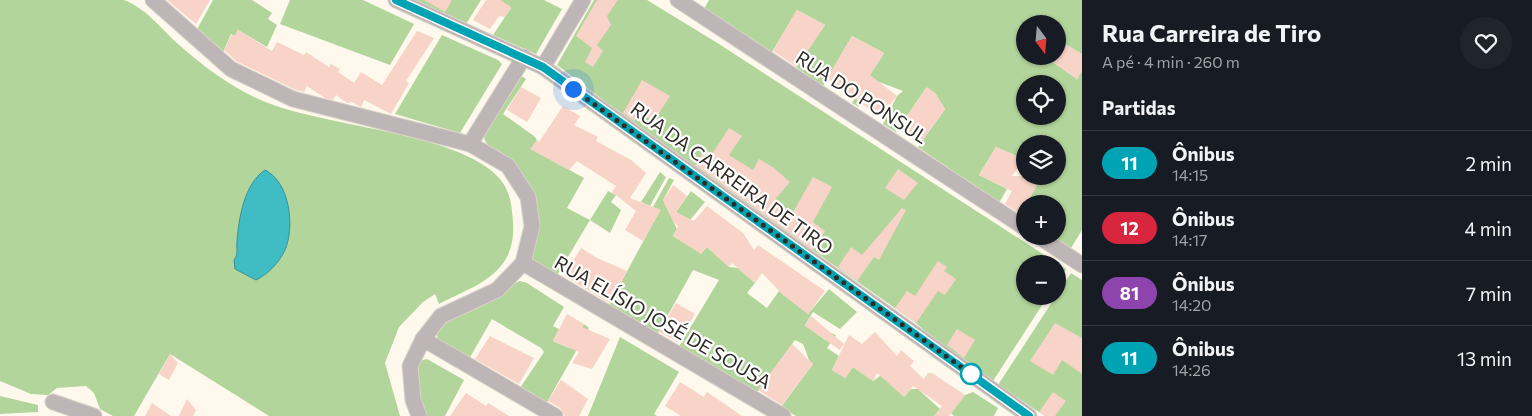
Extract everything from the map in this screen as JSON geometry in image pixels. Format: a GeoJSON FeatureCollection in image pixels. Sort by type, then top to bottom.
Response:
{"type":"FeatureCollection","features":[{"type":"Feature","properties":{"kind":"street"},"geometry":{"type":"LineString","coordinates":[[153,0],[231,69],[293,99],[470,144],[508,166],[528,197],[532,226],[523,263],[497,290],[441,316],[423,339],[410,366],[413,400],[419,416]]}},
{"type":"Feature","properties":{"kind":"street","name":"RUA DA CARREIRA DE TIRO"},"geometry":{"type":"LineString","coordinates":[[396,0],[543,67],[1029,416]]}},
{"type":"Feature","properties":{"kind":"street"},"geometry":{"type":"LineString","coordinates":[[543,67],[583,0]]}},
{"type":"Feature","properties":{"kind":"street","name":"RUA DO PONSUL"},"geometry":{"type":"LineString","coordinates":[[678,0],[1016,222]]}},
{"type":"Feature","properties":{"kind":"street"},"geometry":{"type":"LineString","coordinates":[[470,144],[524,57]]}},
{"type":"Feature","properties":{"kind":"street"},"geometry":{"type":"LineString","coordinates":[[1052,245],[1082,265]]}},
{"type":"Feature","properties":{"kind":"street","name":"RUA ELÍSIO JOSÉ DE SOUSA"},"geometry":{"type":"LineString","coordinates":[[523,263],[783,416]]}},
{"type":"Feature","properties":{"kind":"street"},"geometry":{"type":"LineString","coordinates":[[423,339],[555,416]]}},
{"type":"Feature","properties":{"kind":"street"},"geometry":{"type":"LineString","coordinates":[[54,402],[94,416]]}},
{"type":"Feature","properties":{"kind":"green space"},"geometry":{"type":"Polygon","coordinates":[[[0,0],[124,0],[146,13],[177,43],[204,65],[234,86],[254,97],[313,116],[385,131],[453,150],[480,163],[500,179],[510,199],[512,210],[512,240],[508,254],[501,266],[480,283],[439,304],[435,294],[423,302],[399,327],[385,363],[400,416],[269,416],[170,354],[134,416],[113,416],[100,409],[94,393],[86,386],[57,388],[48,395],[31,394],[0,381],[0,0]]]}},
{"type":"Feature","properties":{"kind":"green space"},"geometry":{"type":"Polygon","coordinates":[[[213,0],[252,0],[272,13],[268,19],[277,25],[267,47],[238,30],[235,36],[231,34],[222,55],[195,33],[213,0]]]}},
{"type":"Feature","properties":{"kind":"green space"},"geometry":{"type":"Polygon","coordinates":[[[290,0],[363,0],[414,24],[390,65],[280,24],[290,0]]]}},
{"type":"Feature","properties":{"kind":"green space"},"geometry":{"type":"Polygon","coordinates":[[[412,0],[481,0],[466,24],[412,0]]]}},
{"type":"Feature","properties":{"kind":"green space"},"geometry":{"type":"Polygon","coordinates":[[[500,0],[544,0],[562,9],[536,54],[493,35],[511,8],[500,0]]]}},
{"type":"Feature","properties":{"kind":"green space"},"geometry":{"type":"Polygon","coordinates":[[[594,0],[647,0],[719,44],[1016,237],[1016,245],[1029,245],[1044,255],[1016,255],[1016,305],[1042,305],[993,381],[942,347],[916,323],[732,193],[693,168],[557,65],[594,0]]]}},
{"type":"Feature","properties":{"kind":"green space"},"geometry":{"type":"Polygon","coordinates":[[[709,0],[1082,0],[1082,54],[1066,45],[1066,15],[1016,15],[1016,65],[1057,65],[1077,79],[1082,70],[1082,230],[1071,248],[1066,245],[1066,195],[1031,195],[1037,185],[1066,185],[1066,135],[1016,135],[1016,156],[996,147],[979,175],[1007,189],[999,203],[918,147],[945,109],[935,93],[926,88],[896,132],[883,124],[897,96],[903,91],[879,82],[859,107],[852,103],[884,53],[852,36],[823,86],[796,67],[825,25],[797,10],[772,52],[704,9],[709,0]]]}},
{"type":"Feature","properties":{"kind":"green space"},"geometry":{"type":"Polygon","coordinates":[[[442,35],[498,60],[502,64],[460,133],[395,114],[442,35]]]}},
{"type":"Feature","properties":{"kind":"green space"},"geometry":{"type":"Polygon","coordinates":[[[520,75],[526,79],[503,114],[534,136],[537,140],[531,149],[584,178],[567,208],[590,220],[556,277],[531,260],[530,256],[535,243],[539,217],[537,204],[527,180],[509,159],[488,145],[484,137],[520,75]]]}},
{"type":"Feature","properties":{"kind":"green space"},"geometry":{"type":"Polygon","coordinates":[[[660,172],[666,177],[650,206],[641,202],[660,172]]]}},
{"type":"Feature","properties":{"kind":"green space"},"geometry":{"type":"Polygon","coordinates":[[[669,178],[674,180],[663,200],[677,229],[673,236],[701,253],[707,247],[729,267],[738,268],[755,283],[747,293],[767,308],[779,291],[808,314],[829,289],[857,312],[840,329],[813,312],[805,325],[825,340],[831,333],[836,335],[827,348],[839,356],[832,370],[845,378],[853,367],[873,381],[884,373],[904,397],[911,389],[918,389],[940,409],[934,416],[796,416],[781,407],[813,364],[809,360],[803,344],[795,340],[757,392],[678,348],[719,280],[693,270],[658,333],[609,305],[660,210],[653,207],[669,178]]]}},
{"type":"Feature","properties":{"kind":"green space"},"geometry":{"type":"Polygon","coordinates":[[[608,191],[616,195],[611,202],[621,210],[610,233],[590,220],[608,191]]]}},
{"type":"Feature","properties":{"kind":"green space"},"geometry":{"type":"Polygon","coordinates":[[[691,191],[705,202],[690,220],[676,212],[691,191]]]}},
{"type":"Feature","properties":{"kind":"green space"},"geometry":{"type":"Polygon","coordinates":[[[1071,273],[1082,280],[1082,416],[1045,416],[998,385],[1050,305],[1066,305],[1066,281],[1071,273]]]}},
{"type":"Feature","properties":{"kind":"green space"},"geometry":{"type":"Polygon","coordinates":[[[520,281],[527,283],[564,307],[553,326],[559,329],[553,341],[569,348],[584,324],[589,328],[546,404],[520,388],[544,352],[541,348],[492,319],[469,359],[438,339],[435,329],[447,321],[488,303],[507,288],[520,281]]]}},
{"type":"Feature","properties":{"kind":"green space"},"geometry":{"type":"Polygon","coordinates":[[[620,337],[679,372],[654,414],[657,416],[588,416],[620,337]]]}},
{"type":"Feature","properties":{"kind":"green space"},"geometry":{"type":"Polygon","coordinates":[[[427,359],[464,380],[445,416],[424,416],[417,388],[416,372],[419,362],[427,359]]]}},
{"type":"Feature","properties":{"kind":"green space"},"geometry":{"type":"Polygon","coordinates":[[[973,392],[998,408],[994,416],[954,416],[951,413],[965,395],[973,392]]]}},
{"type":"Feature","properties":{"kind":"green space"},"geometry":{"type":"Polygon","coordinates":[[[0,396],[38,405],[38,412],[0,414],[0,396]]]}},
{"type":"Feature","properties":{"kind":"water"},"geometry":{"type":"Polygon","coordinates":[[[265,170],[280,184],[285,195],[290,218],[290,229],[285,250],[280,259],[269,271],[256,280],[235,269],[234,260],[237,253],[241,212],[247,193],[258,176],[265,170]]]}},
{"type":"Feature","properties":{"kind":"building"},"geometry":{"type":"Polygon","coordinates":[[[167,0],[210,0],[196,24],[167,0]]]}},
{"type":"Feature","properties":{"kind":"building"},"geometry":{"type":"Polygon","coordinates":[[[424,0],[452,0],[445,12],[424,0]]]}},
{"type":"Feature","properties":{"kind":"building"},"geometry":{"type":"Polygon","coordinates":[[[486,0],[500,0],[511,7],[505,17],[499,16],[490,29],[473,20],[486,0]]]}},
{"type":"Feature","properties":{"kind":"building"},"geometry":{"type":"Polygon","coordinates":[[[597,0],[618,0],[607,16],[611,25],[597,45],[603,51],[593,67],[585,62],[592,48],[576,36],[597,0]]]}},
{"type":"Feature","properties":{"kind":"building"},"geometry":{"type":"Polygon","coordinates":[[[797,10],[825,25],[797,67],[773,51],[797,10]]]}},
{"type":"Feature","properties":{"kind":"building"},"geometry":{"type":"Polygon","coordinates":[[[238,30],[272,51],[277,42],[304,55],[306,52],[329,67],[331,64],[340,69],[338,72],[354,83],[361,72],[382,85],[417,31],[434,38],[406,81],[409,83],[391,114],[364,100],[361,107],[352,102],[347,103],[336,95],[333,100],[325,98],[307,86],[304,92],[296,90],[236,61],[224,50],[232,34],[235,36],[238,30]]]}},
{"type":"Feature","properties":{"kind":"building"},"geometry":{"type":"Polygon","coordinates":[[[852,36],[884,53],[870,75],[897,96],[880,117],[827,78],[852,36]]]}},
{"type":"Feature","properties":{"kind":"building"},"geometry":{"type":"Polygon","coordinates":[[[1066,45],[1082,54],[1082,70],[1077,79],[1057,65],[1066,65],[1066,45]]]}},
{"type":"Feature","properties":{"kind":"building"},"geometry":{"type":"Polygon","coordinates":[[[642,80],[670,96],[654,121],[639,113],[634,121],[623,113],[642,80]]]}},
{"type":"Feature","properties":{"kind":"building"},"geometry":{"type":"Polygon","coordinates":[[[521,87],[541,98],[527,122],[507,110],[521,87]]]}},
{"type":"Feature","properties":{"kind":"building"},"geometry":{"type":"Polygon","coordinates":[[[927,87],[935,93],[945,109],[920,144],[898,129],[927,87]]]}},
{"type":"Feature","properties":{"kind":"building"},"geometry":{"type":"Polygon","coordinates":[[[563,106],[580,116],[574,125],[598,137],[596,141],[631,160],[646,173],[630,198],[661,210],[643,241],[625,230],[636,211],[612,192],[616,186],[577,161],[569,170],[530,149],[537,140],[539,142],[563,106]]]}},
{"type":"Feature","properties":{"kind":"building"},"geometry":{"type":"Polygon","coordinates":[[[729,128],[742,136],[729,155],[753,170],[759,159],[774,168],[790,182],[772,203],[792,214],[813,177],[832,187],[813,222],[825,231],[813,250],[695,165],[705,149],[712,154],[729,128]]]}},
{"type":"Feature","properties":{"kind":"building"},"geometry":{"type":"Polygon","coordinates":[[[996,147],[1016,156],[1016,170],[1012,176],[1016,176],[1016,185],[1037,185],[1032,195],[1016,195],[1016,211],[1005,204],[1012,191],[979,175],[996,147]]]}},
{"type":"Feature","properties":{"kind":"building"},"geometry":{"type":"Polygon","coordinates":[[[898,169],[918,183],[904,200],[885,188],[898,169]]]}},
{"type":"Feature","properties":{"kind":"building"},"geometry":{"type":"Polygon","coordinates":[[[673,185],[687,196],[676,212],[694,221],[707,206],[743,233],[754,250],[758,245],[825,291],[808,314],[783,295],[762,273],[755,283],[732,263],[729,267],[707,247],[701,254],[673,236],[678,226],[673,221],[663,200],[673,185]]]}},
{"type":"Feature","properties":{"kind":"building"},"geometry":{"type":"Polygon","coordinates":[[[902,208],[906,210],[879,260],[874,257],[857,281],[838,267],[851,247],[862,255],[902,208]]]}},
{"type":"Feature","properties":{"kind":"building"},"geometry":{"type":"Polygon","coordinates":[[[581,248],[597,258],[627,271],[609,303],[564,276],[581,248]]]}},
{"type":"Feature","properties":{"kind":"building"},"geometry":{"type":"Polygon","coordinates":[[[938,261],[947,267],[944,271],[956,279],[945,295],[938,291],[916,323],[895,308],[907,291],[915,296],[938,261]]]}},
{"type":"Feature","properties":{"kind":"building"},"geometry":{"type":"Polygon","coordinates":[[[676,303],[695,314],[678,342],[659,332],[676,303]]]}},
{"type":"Feature","properties":{"kind":"building"},"geometry":{"type":"Polygon","coordinates":[[[567,314],[584,324],[582,327],[610,339],[592,369],[572,363],[579,352],[553,341],[567,314]]]}},
{"type":"Feature","properties":{"kind":"building"},"geometry":{"type":"Polygon","coordinates":[[[811,316],[844,344],[840,350],[805,326],[811,316]]]}},
{"type":"Feature","properties":{"kind":"building"},"geometry":{"type":"Polygon","coordinates":[[[1055,323],[1082,338],[1082,374],[1062,360],[1053,375],[1030,361],[1055,323]]]}},
{"type":"Feature","properties":{"kind":"building"},"geometry":{"type":"Polygon","coordinates":[[[957,329],[975,340],[964,358],[947,345],[957,329]]]}},
{"type":"Feature","properties":{"kind":"building"},"geometry":{"type":"Polygon","coordinates":[[[875,332],[897,356],[901,350],[914,361],[910,366],[924,379],[928,373],[932,373],[965,395],[949,416],[934,416],[942,406],[913,386],[904,397],[877,373],[873,381],[853,367],[845,378],[832,370],[849,335],[862,344],[875,332]]]}},
{"type":"Feature","properties":{"kind":"building"},"geometry":{"type":"Polygon","coordinates":[[[490,336],[534,358],[519,384],[475,359],[490,336]]]}},
{"type":"Feature","properties":{"kind":"building"},"geometry":{"type":"Polygon","coordinates":[[[792,344],[813,364],[782,405],[758,390],[792,344]]]}},
{"type":"Feature","properties":{"kind":"building"},"geometry":{"type":"Polygon","coordinates":[[[170,354],[178,363],[169,380],[159,374],[170,354]]]}},
{"type":"Feature","properties":{"kind":"building"},"geometry":{"type":"Polygon","coordinates":[[[561,380],[588,399],[579,416],[565,416],[560,408],[548,401],[561,380]]]}},
{"type":"Feature","properties":{"kind":"building"},"geometry":{"type":"Polygon","coordinates":[[[680,382],[704,397],[707,392],[742,416],[681,416],[665,406],[680,382]]]}},
{"type":"Feature","properties":{"kind":"building"},"geometry":{"type":"Polygon","coordinates":[[[1053,392],[1066,401],[1055,416],[1045,416],[1039,412],[1053,392]]]}},
{"type":"Feature","properties":{"kind":"building"},"geometry":{"type":"Polygon","coordinates":[[[466,393],[486,406],[488,403],[509,416],[450,416],[466,393]]]}},
{"type":"Feature","properties":{"kind":"building"},"geometry":{"type":"Polygon","coordinates":[[[187,399],[196,410],[193,416],[179,416],[187,399]]]}},
{"type":"Feature","properties":{"kind":"building"},"geometry":{"type":"Polygon","coordinates":[[[152,403],[171,416],[145,416],[152,403]]]}},
{"type":"Feature","properties":{"kind":"bus line","name":"11"},"geometry":{"type":"LineString","coordinates":[[396,0],[543,67],[1029,416]]}},
{"type":"Feature","properties":{"kind":"route"},"geometry":{"type":"LineString","coordinates":[[573,89],[971,374]]}}]}
